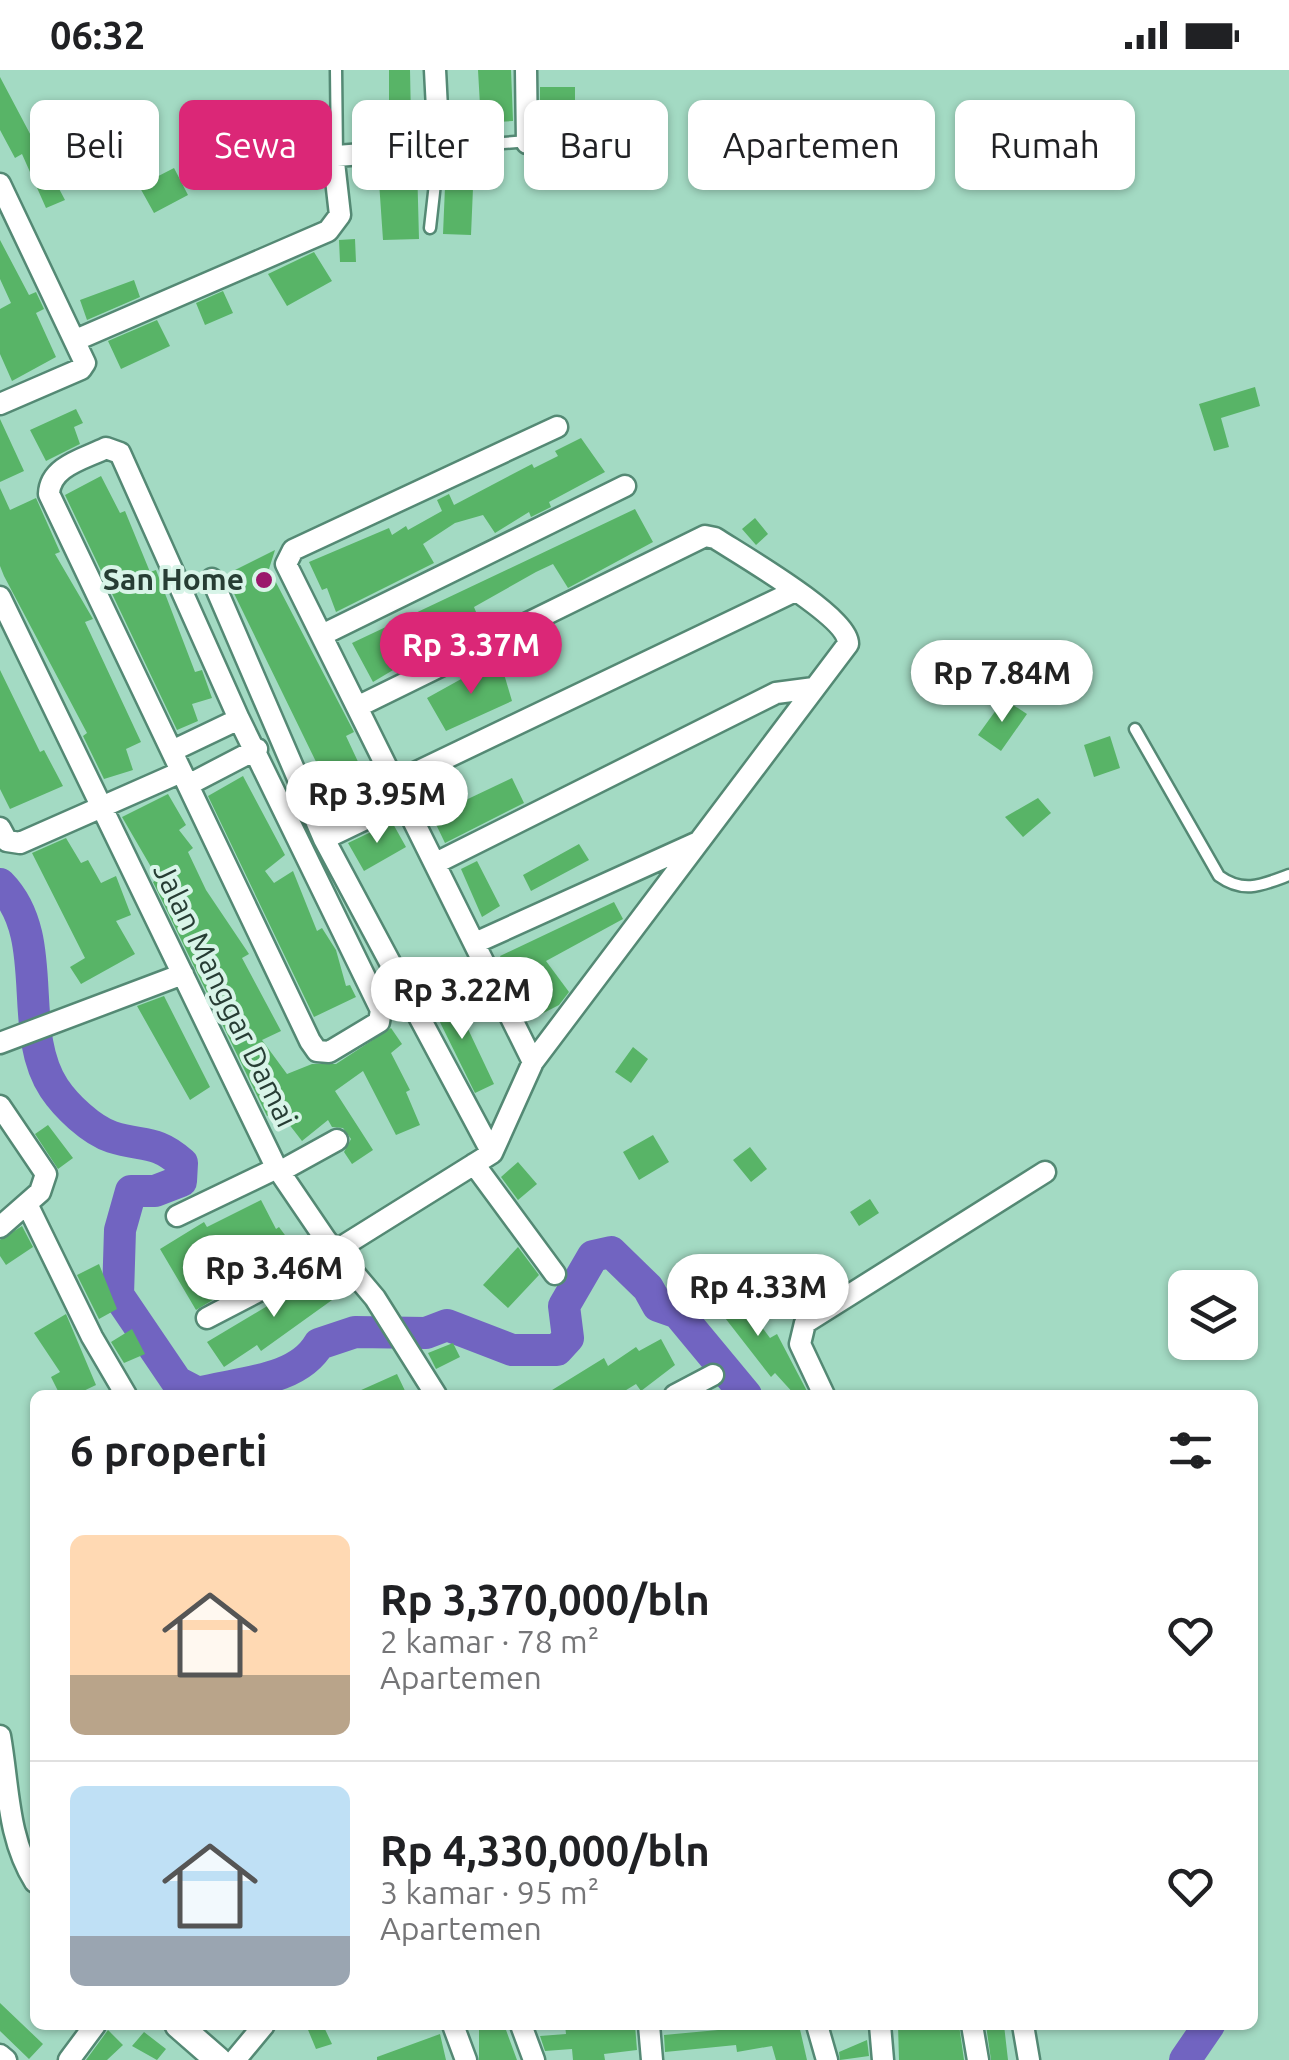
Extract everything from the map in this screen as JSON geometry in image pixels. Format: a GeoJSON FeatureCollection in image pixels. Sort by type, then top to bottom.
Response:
{"type":"FeatureCollection","features":[{"type":"Feature","properties":{"kind":"street"},"geometry":{"type":"LineString","coordinates":[[434,70],[436,100]]}},
{"type":"Feature","properties":{"kind":"street"},"geometry":{"type":"LineString","coordinates":[[526,70],[526,100]]}},
{"type":"Feature","properties":{"kind":"street"},"geometry":{"type":"LineString","coordinates":[[76,340],[328,231],[340,216],[334,162],[337,156],[352,155]]}},
{"type":"Feature","properties":{"kind":"street"},"geometry":{"type":"LineString","coordinates":[[0,184],[85,363],[0,404]]}},
{"type":"Feature","properties":{"kind":"street"},"geometry":{"type":"LineString","coordinates":[[533,1062],[286,564],[293,550],[557,428]]}},
{"type":"Feature","properties":{"kind":"street"},"geometry":{"type":"LineString","coordinates":[[106,448],[120,454],[239,719],[257,749],[382,1010],[380,1022],[329,1052],[316,1051],[310,1041],[49,494],[50,480],[106,448]]}},
{"type":"Feature","properties":{"kind":"street"},"geometry":{"type":"LineString","coordinates":[[324,634],[625,486]]}},
{"type":"Feature","properties":{"kind":"street"},"geometry":{"type":"LineString","coordinates":[[207,1318],[336,1251],[483,1159],[533,1062],[848,644],[849,636],[844,626],[795,591],[715,538],[704,536],[359,706]]}},
{"type":"Feature","properties":{"kind":"street"},"geometry":{"type":"LineString","coordinates":[[212,579],[324,839],[483,1159],[555,1274]]}},
{"type":"Feature","properties":{"kind":"street"},"geometry":{"type":"LineString","coordinates":[[324,839],[401,791],[795,591]]}},
{"type":"Feature","properties":{"kind":"street","name":"Jalan Manggar Damai"},"geometry":{"type":"LineString","coordinates":[[0,597],[278,1170],[375,1298],[433,1390]]}},
{"type":"Feature","properties":{"kind":"street"},"geometry":{"type":"LineString","coordinates":[[436,863],[776,693],[814,688]]}},
{"type":"Feature","properties":{"kind":"street"},"geometry":{"type":"LineString","coordinates":[[172,751],[239,719]]}},
{"type":"Feature","properties":{"kind":"street"},"geometry":{"type":"LineString","coordinates":[[0,828],[7,841],[20,843],[99,807],[257,749]]}},
{"type":"Feature","properties":{"kind":"street"},"geometry":{"type":"LineString","coordinates":[[475,943],[701,840]]}},
{"type":"Feature","properties":{"kind":"street"},"geometry":{"type":"LineString","coordinates":[[0,1043],[183,974]]}},
{"type":"Feature","properties":{"kind":"street"},"geometry":{"type":"LineString","coordinates":[[0,1106],[46,1174],[45,1184],[28,1204],[0,1226]]}},
{"type":"Feature","properties":{"kind":"street"},"geometry":{"type":"LineString","coordinates":[[177,1216],[337,1140]]}},
{"type":"Feature","properties":{"kind":"street"},"geometry":{"type":"LineString","coordinates":[[822,1390],[800,1344],[805,1323],[1045,1172]]}},
{"type":"Feature","properties":{"kind":"street"},"geometry":{"type":"LineString","coordinates":[[28,1204],[92,1337],[123,1390]]}},
{"type":"Feature","properties":{"kind":"street"},"geometry":{"type":"LineString","coordinates":[[684,1390],[713,1374]]}},
{"type":"Feature","properties":{"kind":"street"},"geometry":{"type":"LineString","coordinates":[[0,1741],[11,1827],[21,1860],[30,1874]]}},
{"type":"Feature","properties":{"kind":"street"},"geometry":{"type":"LineString","coordinates":[[69,2060],[92,2030]]}},
{"type":"Feature","properties":{"kind":"street"},"geometry":{"type":"LineString","coordinates":[[184,2030],[218,2060]]}},
{"type":"Feature","properties":{"kind":"street"},"geometry":{"type":"LineString","coordinates":[[235,2060],[260,2030]]}},
{"type":"Feature","properties":{"kind":"street"},"geometry":{"type":"LineString","coordinates":[[455,2030],[466,2060]]}},
{"type":"Feature","properties":{"kind":"street"},"geometry":{"type":"LineString","coordinates":[[523,2030],[534,2060]]}},
{"type":"Feature","properties":{"kind":"street"},"geometry":{"type":"LineString","coordinates":[[649,2030],[652,2060]]}},
{"type":"Feature","properties":{"kind":"street"},"geometry":{"type":"LineString","coordinates":[[818,2030],[826,2060]]}},
{"type":"Feature","properties":{"kind":"street"},"geometry":{"type":"LineString","coordinates":[[880,2030],[883,2060]]}},
{"type":"Feature","properties":{"kind":"street"},"geometry":{"type":"LineString","coordinates":[[973,2030],[978,2060]]}},
{"type":"Feature","properties":{"kind":"street"},"geometry":{"type":"LineString","coordinates":[[1024,2030],[1029,2060]]}},
{"type":"Feature","properties":{"kind":"street"},"geometry":{"type":"LineString","coordinates":[[0,2055],[6,2060]]}},
{"type":"Feature","properties":{"kind":"lane"},"geometry":{"type":"LineString","coordinates":[[336,70],[337,156]]}},
{"type":"Feature","properties":{"kind":"lane"},"geometry":{"type":"LineString","coordinates":[[430,228],[434,190]]}},
{"type":"Feature","properties":{"kind":"lane"},"geometry":{"type":"LineString","coordinates":[[1135,729],[1219,876],[1234,887],[1256,887],[1289,875]]}},
{"type":"Feature","properties":{"kind":"building"},"geometry":{"type":"Polygon","coordinates":[[[389,70],[410,70],[411,100],[389,100],[389,70]]]}},
{"type":"Feature","properties":{"kind":"building"},"geometry":{"type":"Polygon","coordinates":[[[478,70],[511,70],[513,121],[504,122],[504,100],[480,100],[478,70]]]}},
{"type":"Feature","properties":{"kind":"building"},"geometry":{"type":"Polygon","coordinates":[[[0,77],[30,134],[30,172],[22,154],[15,158],[0,130],[0,77]]]}},
{"type":"Feature","properties":{"kind":"building"},"geometry":{"type":"Polygon","coordinates":[[[540,87],[575,87],[575,100],[540,100],[540,87]]]}},
{"type":"Feature","properties":{"kind":"building"},"geometry":{"type":"Polygon","coordinates":[[[174,168],[179,190],[185,190],[188,195],[154,213],[141,190],[159,190],[159,176],[174,168]]]}},
{"type":"Feature","properties":{"kind":"building"},"geometry":{"type":"Polygon","coordinates":[[[38,190],[60,190],[65,200],[46,208],[38,190]]]}},
{"type":"Feature","properties":{"kind":"building"},"geometry":{"type":"Polygon","coordinates":[[[380,190],[418,190],[419,239],[383,240],[380,190]]]}},
{"type":"Feature","properties":{"kind":"building"},"geometry":{"type":"Polygon","coordinates":[[[445,190],[473,190],[471,235],[443,234],[445,190]]]}},
{"type":"Feature","properties":{"kind":"building"},"geometry":{"type":"Polygon","coordinates":[[[355,239],[356,262],[340,262],[339,240],[355,239]]]}},
{"type":"Feature","properties":{"kind":"building"},"geometry":{"type":"Polygon","coordinates":[[[0,240],[29,295],[36,292],[44,309],[36,313],[56,357],[12,381],[0,354],[0,309],[11,303],[0,279],[0,240]]]}},
{"type":"Feature","properties":{"kind":"building"},"geometry":{"type":"Polygon","coordinates":[[[314,252],[332,281],[287,306],[268,274],[314,252]]]}},
{"type":"Feature","properties":{"kind":"building"},"geometry":{"type":"Polygon","coordinates":[[[134,280],[140,297],[87,320],[80,300],[134,280]]]}},
{"type":"Feature","properties":{"kind":"building"},"geometry":{"type":"Polygon","coordinates":[[[223,291],[233,313],[205,325],[196,303],[223,291]]]}},
{"type":"Feature","properties":{"kind":"building"},"geometry":{"type":"Polygon","coordinates":[[[157,320],[170,346],[121,369],[108,341],[157,320]]]}},
{"type":"Feature","properties":{"kind":"building"},"geometry":{"type":"Polygon","coordinates":[[[1255,387],[1260,406],[1221,418],[1229,447],[1214,451],[1199,404],[1255,387]]]}},
{"type":"Feature","properties":{"kind":"building"},"geometry":{"type":"Polygon","coordinates":[[[76,409],[83,423],[74,427],[80,444],[46,461],[30,430],[76,409]]]}},
{"type":"Feature","properties":{"kind":"building"},"geometry":{"type":"Polygon","coordinates":[[[0,419],[24,471],[0,482],[0,419]]]}},
{"type":"Feature","properties":{"kind":"building"},"geometry":{"type":"Polygon","coordinates":[[[581,438],[605,472],[549,502],[551,507],[531,517],[529,512],[495,533],[483,515],[455,523],[423,544],[434,563],[336,612],[327,588],[322,590],[309,562],[389,528],[392,535],[406,526],[408,530],[442,511],[437,500],[449,494],[454,505],[532,464],[534,468],[558,456],[555,451],[581,438]]]}},
{"type":"Feature","properties":{"kind":"building"},"geometry":{"type":"Polygon","coordinates":[[[101,476],[120,513],[125,511],[150,572],[156,570],[195,672],[202,670],[212,698],[192,704],[198,721],[177,730],[65,495],[101,476]]]}},
{"type":"Feature","properties":{"kind":"building"},"geometry":{"type":"Polygon","coordinates":[[[0,488],[10,510],[36,498],[60,552],[55,554],[93,619],[85,622],[141,742],[126,749],[133,770],[104,779],[83,736],[87,733],[4,576],[0,566],[0,488]]]}},
{"type":"Feature","properties":{"kind":"building"},"geometry":{"type":"Polygon","coordinates":[[[635,509],[653,542],[568,588],[553,564],[536,572],[474,607],[483,629],[454,639],[452,635],[373,682],[352,643],[635,509]]]}},
{"type":"Feature","properties":{"kind":"building"},"geometry":{"type":"Polygon","coordinates":[[[755,518],[768,534],[756,545],[742,529],[755,518]]]}},
{"type":"Feature","properties":{"kind":"building"},"geometry":{"type":"Polygon","coordinates":[[[275,550],[269,569],[354,732],[346,736],[374,796],[360,803],[357,797],[340,811],[225,575],[275,550]]]}},
{"type":"Feature","properties":{"kind":"building"},"geometry":{"type":"Polygon","coordinates":[[[501,664],[512,701],[446,731],[427,698],[472,673],[501,664]]]}},
{"type":"Feature","properties":{"kind":"building"},"geometry":{"type":"Polygon","coordinates":[[[0,670],[40,752],[44,750],[63,786],[10,809],[0,789],[0,670]]]}},
{"type":"Feature","properties":{"kind":"building"},"geometry":{"type":"Polygon","coordinates":[[[1004,699],[1027,714],[1001,751],[978,735],[1004,699]]]}},
{"type":"Feature","properties":{"kind":"building"},"geometry":{"type":"Polygon","coordinates":[[[1110,736],[1120,768],[1094,777],[1084,745],[1110,736]]]}},
{"type":"Feature","properties":{"kind":"building"},"geometry":{"type":"Polygon","coordinates":[[[243,776],[285,855],[265,871],[274,883],[293,871],[317,931],[322,928],[336,950],[346,986],[350,985],[356,997],[314,1017],[208,796],[243,776]]]}},
{"type":"Feature","properties":{"kind":"building"},"geometry":{"type":"Polygon","coordinates":[[[512,778],[524,803],[445,843],[432,816],[512,778]]]}},
{"type":"Feature","properties":{"kind":"building"},"geometry":{"type":"Polygon","coordinates":[[[168,794],[186,825],[179,830],[193,848],[188,852],[206,890],[249,954],[242,958],[281,1031],[262,1040],[287,1074],[312,1064],[336,1064],[391,1028],[402,1044],[391,1053],[410,1090],[406,1092],[420,1125],[396,1135],[363,1071],[335,1091],[373,1150],[352,1164],[344,1152],[351,1139],[343,1128],[332,1127],[328,1120],[302,1141],[278,1110],[267,1116],[153,882],[158,879],[122,817],[168,794]]]}},
{"type":"Feature","properties":{"kind":"building"},"geometry":{"type":"Polygon","coordinates":[[[1038,798],[1051,813],[1023,837],[1005,817],[1038,798]]]}},
{"type":"Feature","properties":{"kind":"building"},"geometry":{"type":"Polygon","coordinates":[[[392,822],[406,847],[364,871],[348,843],[392,822]]]}},
{"type":"Feature","properties":{"kind":"building"},"geometry":{"type":"Polygon","coordinates":[[[66,838],[81,863],[88,860],[101,883],[116,876],[131,915],[116,921],[135,954],[81,984],[70,967],[85,958],[32,853],[66,838]]]}},
{"type":"Feature","properties":{"kind":"building"},"geometry":{"type":"Polygon","coordinates":[[[579,844],[589,860],[531,891],[523,875],[579,844]]]}},
{"type":"Feature","properties":{"kind":"building"},"geometry":{"type":"Polygon","coordinates":[[[477,861],[500,906],[482,917],[461,869],[477,861]]]}},
{"type":"Feature","properties":{"kind":"building"},"geometry":{"type":"Polygon","coordinates":[[[614,902],[623,919],[546,961],[569,992],[559,1005],[530,1020],[500,956],[614,902]]]}},
{"type":"Feature","properties":{"kind":"building"},"geometry":{"type":"Polygon","coordinates":[[[450,991],[494,1084],[475,1093],[431,1004],[450,991]]]}},
{"type":"Feature","properties":{"kind":"building"},"geometry":{"type":"Polygon","coordinates":[[[164,996],[210,1087],[190,1100],[137,1006],[164,996]]]}},
{"type":"Feature","properties":{"kind":"building"},"geometry":{"type":"Polygon","coordinates":[[[633,1047],[648,1059],[631,1083],[615,1072],[633,1047]]]}},
{"type":"Feature","properties":{"kind":"building"},"geometry":{"type":"Polygon","coordinates":[[[48,1125],[73,1158],[58,1169],[35,1134],[48,1125]]]}},
{"type":"Feature","properties":{"kind":"building"},"geometry":{"type":"Polygon","coordinates":[[[653,1135],[669,1162],[639,1180],[623,1152],[653,1135]]]}},
{"type":"Feature","properties":{"kind":"building"},"geometry":{"type":"Polygon","coordinates":[[[750,1147],[767,1169],[751,1182],[733,1160],[750,1147]]]}},
{"type":"Feature","properties":{"kind":"building"},"geometry":{"type":"Polygon","coordinates":[[[518,1162],[537,1184],[518,1200],[501,1177],[518,1162]]]}},
{"type":"Feature","properties":{"kind":"building"},"geometry":{"type":"Polygon","coordinates":[[[870,1199],[879,1213],[859,1226],[850,1212],[870,1199]]]}},
{"type":"Feature","properties":{"kind":"building"},"geometry":{"type":"Polygon","coordinates":[[[261,1200],[276,1229],[279,1227],[296,1250],[196,1310],[160,1249],[204,1222],[207,1227],[261,1200]]]}},
{"type":"Feature","properties":{"kind":"building"},"geometry":{"type":"Polygon","coordinates":[[[22,1226],[33,1247],[6,1265],[0,1256],[0,1240],[22,1226]]]}},
{"type":"Feature","properties":{"kind":"building"},"geometry":{"type":"Polygon","coordinates":[[[518,1247],[539,1275],[508,1308],[483,1285],[518,1247]]]}},
{"type":"Feature","properties":{"kind":"building"},"geometry":{"type":"Polygon","coordinates":[[[99,1264],[117,1309],[99,1319],[77,1275],[99,1264]]]}},
{"type":"Feature","properties":{"kind":"building"},"geometry":{"type":"Polygon","coordinates":[[[324,1272],[339,1295],[261,1351],[257,1345],[224,1367],[207,1342],[324,1272]]]}},
{"type":"Feature","properties":{"kind":"building"},"geometry":{"type":"Polygon","coordinates":[[[728,1282],[770,1338],[777,1334],[806,1390],[790,1390],[775,1373],[771,1377],[708,1296],[728,1282]]]}},
{"type":"Feature","properties":{"kind":"building"},"geometry":{"type":"Polygon","coordinates":[[[66,1314],[96,1385],[86,1390],[58,1390],[51,1377],[60,1372],[34,1333],[66,1314]]]}},
{"type":"Feature","properties":{"kind":"building"},"geometry":{"type":"Polygon","coordinates":[[[132,1329],[145,1354],[124,1363],[111,1342],[132,1329]]]}},
{"type":"Feature","properties":{"kind":"building"},"geometry":{"type":"Polygon","coordinates":[[[661,1339],[675,1365],[642,1390],[636,1384],[626,1390],[552,1390],[604,1358],[608,1366],[636,1347],[639,1351],[661,1339]]]}},
{"type":"Feature","properties":{"kind":"building"},"geometry":{"type":"Polygon","coordinates":[[[453,1343],[460,1357],[436,1369],[428,1353],[453,1343]]]}},
{"type":"Feature","properties":{"kind":"building"},"geometry":{"type":"Polygon","coordinates":[[[397,1374],[405,1390],[361,1390],[397,1374]]]}},
{"type":"Feature","properties":{"kind":"building"},"geometry":{"type":"Polygon","coordinates":[[[0,2003],[43,2044],[29,2059],[0,2031],[0,2003]]]}},
{"type":"Feature","properties":{"kind":"building"},"geometry":{"type":"Polygon","coordinates":[[[108,2030],[123,2045],[107,2060],[86,2060],[108,2030]]]}},
{"type":"Feature","properties":{"kind":"building"},"geometry":{"type":"Polygon","coordinates":[[[308,2030],[325,2030],[332,2044],[316,2049],[308,2030]]]}},
{"type":"Feature","properties":{"kind":"building"},"geometry":{"type":"Polygon","coordinates":[[[479,2030],[506,2030],[517,2060],[479,2060],[479,2030]]]}},
{"type":"Feature","properties":{"kind":"building"},"geometry":{"type":"Polygon","coordinates":[[[566,2030],[635,2030],[637,2050],[604,2054],[605,2060],[573,2060],[572,2049],[545,2051],[540,2036],[566,2034],[566,2030]]]}},
{"type":"Feature","properties":{"kind":"building"},"geometry":{"type":"Polygon","coordinates":[[[718,2030],[800,2030],[807,2060],[776,2060],[772,2046],[737,2052],[736,2045],[665,2052],[664,2035],[718,2030]]]}},
{"type":"Feature","properties":{"kind":"building"},"geometry":{"type":"Polygon","coordinates":[[[898,2030],[960,2030],[964,2060],[899,2060],[898,2030]]]}},
{"type":"Feature","properties":{"kind":"building"},"geometry":{"type":"Polygon","coordinates":[[[987,2030],[1005,2030],[1008,2060],[991,2060],[987,2030]]]}},
{"type":"Feature","properties":{"kind":"building"},"geometry":{"type":"Polygon","coordinates":[[[144,2032],[166,2049],[157,2060],[132,2046],[144,2032]]]}},
{"type":"Feature","properties":{"kind":"building"},"geometry":{"type":"Polygon","coordinates":[[[440,2034],[446,2060],[377,2060],[377,2057],[440,2034]]]}},
{"type":"Feature","properties":{"kind":"building"},"geometry":{"type":"Polygon","coordinates":[[[867,2040],[869,2056],[840,2060],[839,2052],[867,2040]]]}},
{"type":"Feature","properties":{"kind":"waterway"},"geometry":{"type":"LineString","coordinates":[[0,884],[16,906],[25,930],[37,1038],[54,1088],[72,1110],[96,1129],[112,1137],[156,1147],[182,1163],[181,1181],[155,1191],[131,1191],[120,1230],[118,1295],[177,1382],[192,1390]]}},
{"type":"Feature","properties":{"kind":"waterway"},"geometry":{"type":"LineString","coordinates":[[212,1390],[282,1373],[309,1357],[319,1344],[355,1332],[426,1333],[447,1325],[512,1350],[557,1350],[568,1338],[564,1306],[593,1256],[611,1252],[648,1288],[658,1306],[678,1313],[742,1390]]}},
{"type":"Feature","properties":{"kind":"waterway"},"geometry":{"type":"LineString","coordinates":[[1185,2060],[1206,2030]]}},
{"type":"Feature","properties":{"kind":"place","name":"San Home"},"geometry":{"type":"Point","coordinates":[264,580]}}]}
